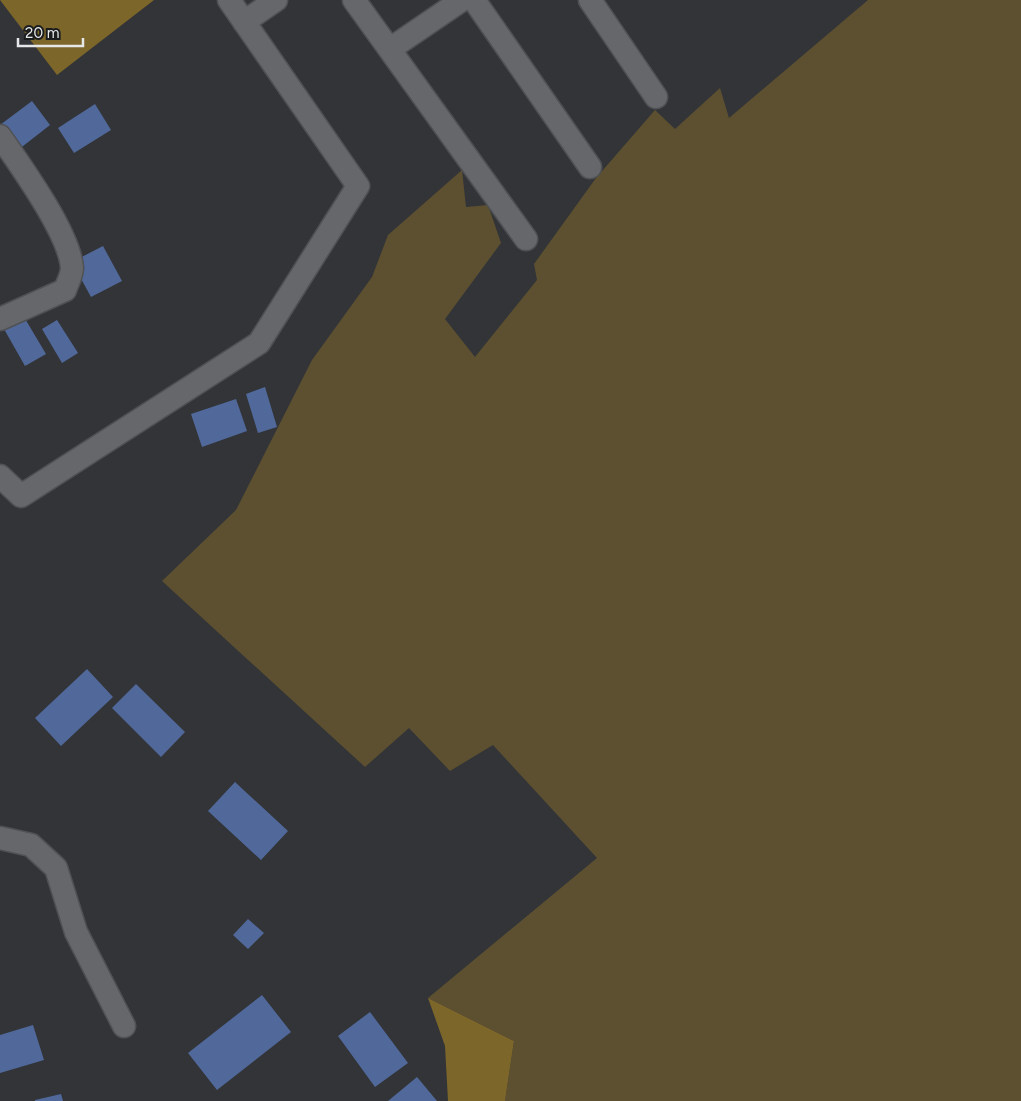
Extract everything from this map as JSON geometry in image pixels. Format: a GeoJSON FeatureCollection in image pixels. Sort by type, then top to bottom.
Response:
{"type":"FeatureCollection","features":[{"type":"Feature","properties":{"kind":"street"},"geometry":{"type":"LineString","coordinates":[[0,476],[21,496],[259,342],[358,186],[229,0]]}},
{"type":"Feature","properties":{"kind":"street"},"geometry":{"type":"LineString","coordinates":[[244,22],[276,0]]}},
{"type":"Feature","properties":{"kind":"street"},"geometry":{"type":"LineString","coordinates":[[354,0],[526,238]]}},
{"type":"Feature","properties":{"kind":"street"},"geometry":{"type":"LineString","coordinates":[[390,49],[462,0]]}},
{"type":"Feature","properties":{"kind":"street"},"geometry":{"type":"LineString","coordinates":[[474,0],[590,167]]}},
{"type":"Feature","properties":{"kind":"street"},"geometry":{"type":"LineString","coordinates":[[590,0],[656,97]]}},
{"type":"Feature","properties":{"kind":"street"},"geometry":{"type":"LineString","coordinates":[[0,136],[39,194],[65,244],[72,269],[65,290],[0,318]]}},
{"type":"Feature","properties":{"kind":"street"},"geometry":{"type":"LineString","coordinates":[[0,838],[31,845],[56,868],[76,932],[124,1026]]}},
{"type":"Feature","properties":{"kind":"shaded area"},"geometry":{"type":"Polygon","coordinates":[[[0,0],[154,0],[57,75],[0,0]]]}},
{"type":"Feature","properties":{"kind":"shaded area"},"geometry":{"type":"Polygon","coordinates":[[[868,0],[1021,0],[1021,1101],[505,1101],[514,1041],[428,998],[597,858],[493,745],[450,771],[409,728],[365,767],[162,581],[236,510],[312,360],[372,277],[388,235],[462,170],[466,207],[488,205],[501,243],[445,319],[475,357],[537,280],[534,264],[596,178],[655,110],[675,129],[720,88],[729,118],[868,0]]]}},
{"type":"Feature","properties":{"kind":"shaded area"},"geometry":{"type":"Polygon","coordinates":[[[428,998],[514,1041],[505,1101],[448,1101],[445,1046],[428,998]]]}},
{"type":"Feature","properties":{"kind":"building"},"geometry":{"type":"Polygon","coordinates":[[[32,101],[50,125],[18,150],[0,125],[32,101]]]}},
{"type":"Feature","properties":{"kind":"building"},"geometry":{"type":"Polygon","coordinates":[[[95,104],[111,130],[74,153],[58,128],[95,104]]]}},
{"type":"Feature","properties":{"kind":"building"},"geometry":{"type":"Polygon","coordinates":[[[103,246],[122,281],[91,297],[72,262],[103,246]]]}},
{"type":"Feature","properties":{"kind":"building"},"geometry":{"type":"Polygon","coordinates":[[[24,317],[46,354],[25,366],[4,329],[24,317]]]}},
{"type":"Feature","properties":{"kind":"building"},"geometry":{"type":"Polygon","coordinates":[[[57,320],[78,353],[62,363],[42,329],[57,320]]]}},
{"type":"Feature","properties":{"kind":"building"},"geometry":{"type":"Polygon","coordinates":[[[265,387],[277,427],[258,433],[246,394],[265,387]]]}},
{"type":"Feature","properties":{"kind":"building"},"geometry":{"type":"Polygon","coordinates":[[[236,399],[247,431],[202,447],[191,414],[236,399]]]}},
{"type":"Feature","properties":{"kind":"building"},"geometry":{"type":"Polygon","coordinates":[[[87,669],[113,697],[61,746],[35,718],[87,669]]]}},
{"type":"Feature","properties":{"kind":"building"},"geometry":{"type":"Polygon","coordinates":[[[136,684],[185,732],[161,757],[112,708],[136,684]]]}},
{"type":"Feature","properties":{"kind":"building"},"geometry":{"type":"Polygon","coordinates":[[[235,782],[288,831],[261,860],[208,811],[235,782]]]}},
{"type":"Feature","properties":{"kind":"building"},"geometry":{"type":"Polygon","coordinates":[[[248,919],[264,933],[248,949],[233,935],[248,919]]]}},
{"type":"Feature","properties":{"kind":"building"},"geometry":{"type":"Polygon","coordinates":[[[262,995],[291,1032],[217,1090],[188,1053],[262,995]]]}},
{"type":"Feature","properties":{"kind":"building"},"geometry":{"type":"Polygon","coordinates":[[[370,1012],[408,1063],[375,1087],[338,1036],[370,1012]]]}},
{"type":"Feature","properties":{"kind":"building"},"geometry":{"type":"Polygon","coordinates":[[[33,1025],[44,1060],[0,1073],[0,1035],[33,1025]]]}},
{"type":"Feature","properties":{"kind":"building"},"geometry":{"type":"Polygon","coordinates":[[[417,1077],[437,1101],[388,1101],[417,1077]]]}},
{"type":"Feature","properties":{"kind":"building"},"geometry":{"type":"Polygon","coordinates":[[[61,1094],[63,1101],[35,1101],[35,1100],[61,1094]]]}}]}
